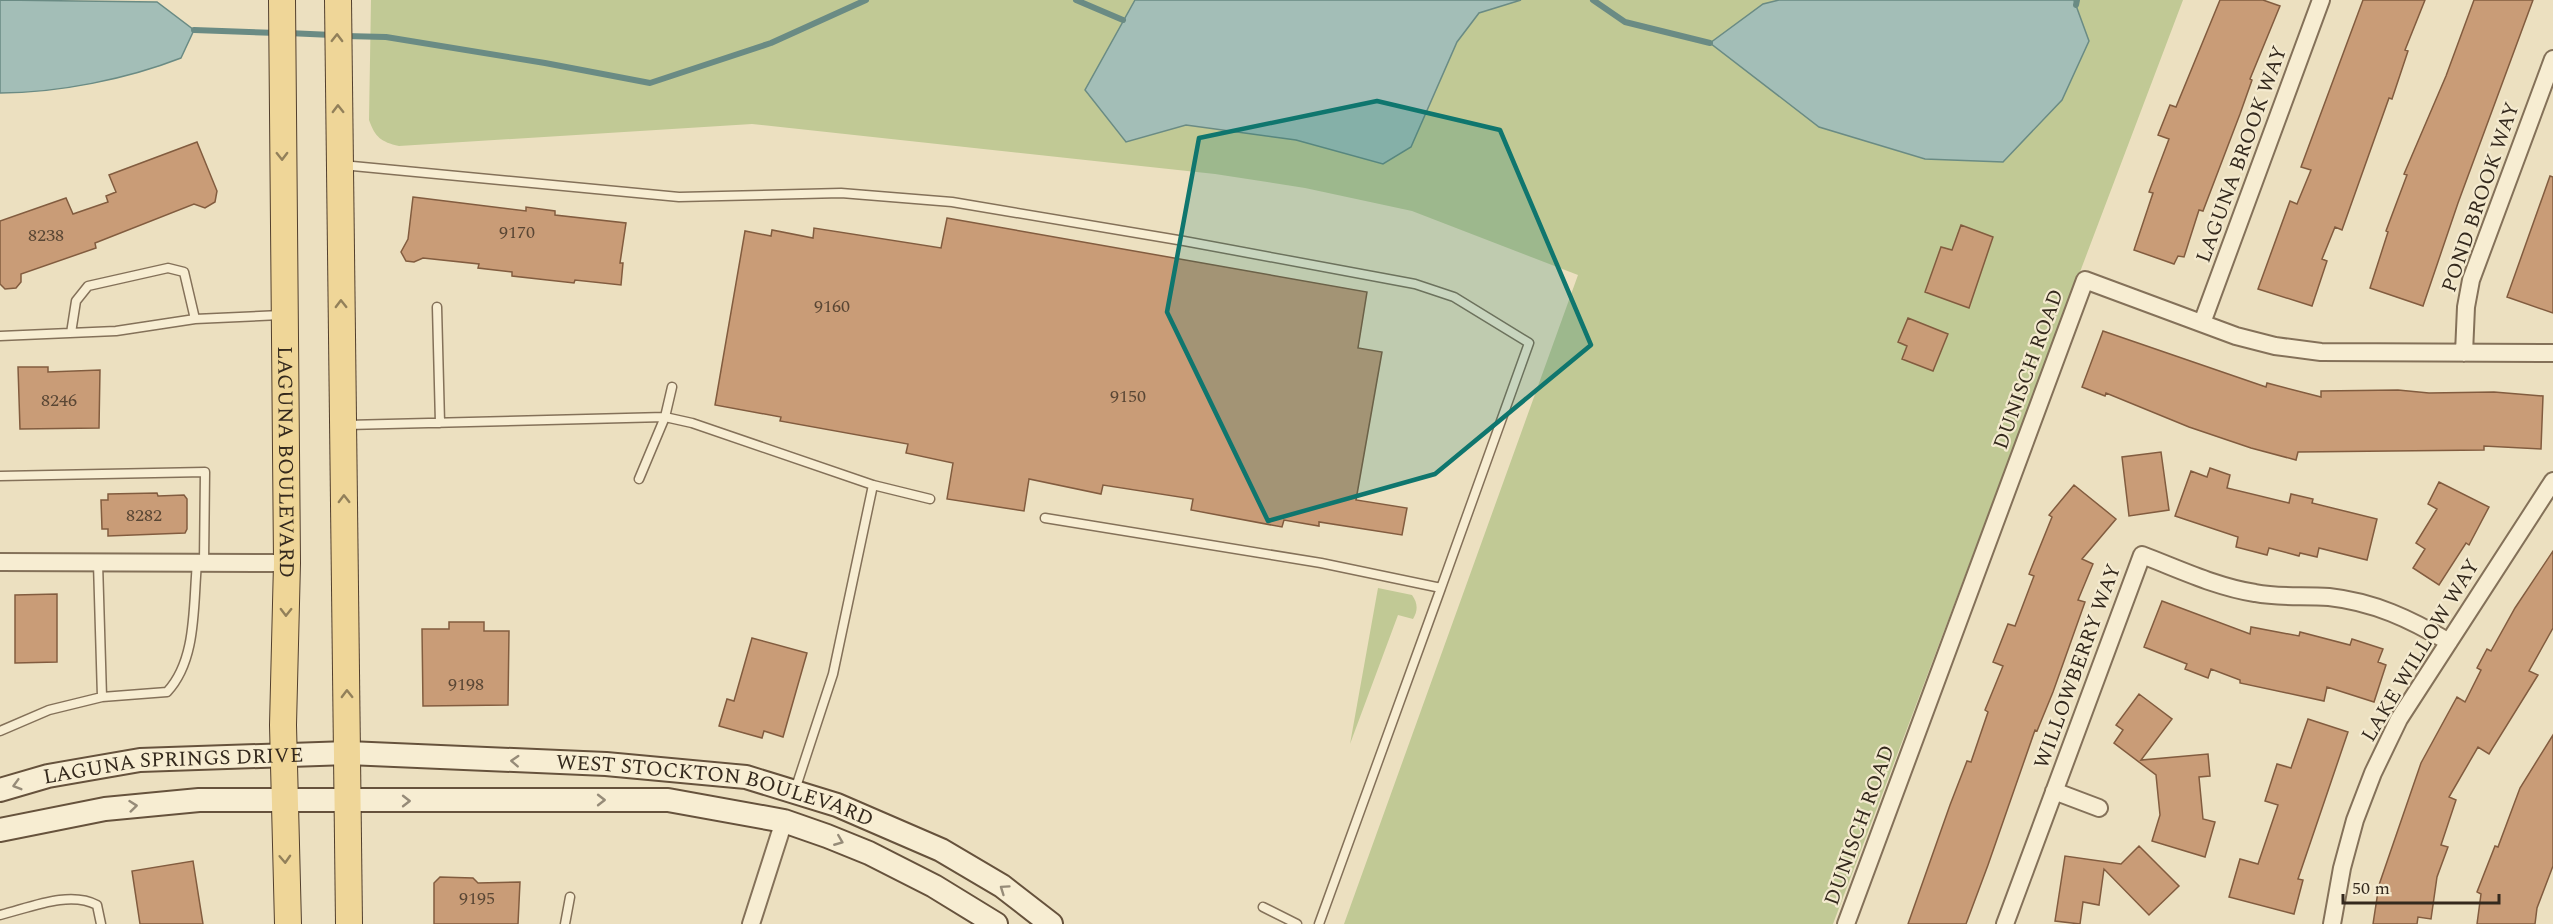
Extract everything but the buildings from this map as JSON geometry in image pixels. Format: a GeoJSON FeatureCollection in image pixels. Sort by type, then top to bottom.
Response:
{"type":"FeatureCollection","features":[{"type":"Feature","properties":{"kind":"main road","name":"LAGUNA BOULEVARD"},"geometry":{"type":"LineString","coordinates":[[282,0],[287,563],[283,755],[288,924]]}},
{"type":"Feature","properties":{"kind":"main road"},"geometry":{"type":"LineString","coordinates":[[338,0],[337,75],[344,426],[349,924]]}},
{"type":"Feature","properties":{"kind":"street","name":"LAGUNA BROOK WAY"},"geometry":{"type":"LineString","coordinates":[[2202,323],[2321,0]]}},
{"type":"Feature","properties":{"kind":"street","name":"POND BROOK WAY"},"geometry":{"type":"LineString","coordinates":[[2464,353],[2466,307],[2471,280],[2553,59]]}},
{"type":"Feature","properties":{"kind":"street","name":"DUNISCH ROAD"},"geometry":{"type":"LineString","coordinates":[[1846,924],[2085,280],[2202,323],[2275,346],[2321,352],[2553,353]]}},
{"type":"Feature","properties":{"kind":"street","name":"LAKE WILLOW WAY"},"geometry":{"type":"LineString","coordinates":[[2332,924],[2342,868],[2355,820],[2373,773],[2399,719],[2553,481]]}},
{"type":"Feature","properties":{"kind":"street","name":"WILLOWBERRY WAY"},"geometry":{"type":"LineString","coordinates":[[2005,924],[2142,555],[2228,587],[2256,594],[2327,597],[2382,608],[2413,621],[2449,642]]}},
{"type":"Feature","properties":{"kind":"street"},"geometry":{"type":"LineString","coordinates":[[0,562],[287,563]]}},
{"type":"Feature","properties":{"kind":"street","name":"LAGUNA SPRINGS DRIVE"},"geometry":{"type":"LineString","coordinates":[[0,789],[58,774],[140,760],[348,753]]}},
{"type":"Feature","properties":{"kind":"street","name":"WEST STOCKTON BOULEVARD"},"geometry":{"type":"LineString","coordinates":[[348,753],[671,769],[746,777],[795,791],[881,822],[940,850],[1002,886],[1051,924]]}},
{"type":"Feature","properties":{"kind":"street","name":"WILLOWBERRY WAY"},"geometry":{"type":"LineString","coordinates":[[2054,791],[2099,808]]}},
{"type":"Feature","properties":{"kind":"street","name":"LAGUNA SPRINGS DRIVE"},"geometry":{"type":"LineString","coordinates":[[0,830],[116,808],[199,800],[348,802]]}},
{"type":"Feature","properties":{"kind":"street","name":"WEST STOCKTON BOULEVARD"},"geometry":{"type":"LineString","coordinates":[[348,802],[668,800],[784,821],[869,853],[934,886],[996,924]]}},
{"type":"Feature","properties":{"kind":"street"},"geometry":{"type":"LineString","coordinates":[[751,924],[784,821]]}},
{"type":"Feature","properties":{"kind":"lane"},"geometry":{"type":"LineString","coordinates":[[339,164],[680,197],[841,193],[952,202],[1414,284],[1455,297],[1529,344],[1318,924]]}},
{"type":"Feature","properties":{"kind":"lane"},"geometry":{"type":"LineString","coordinates":[[71,333],[76,301],[88,286],[168,268],[184,272],[195,319]]}},
{"type":"Feature","properties":{"kind":"lane"},"geometry":{"type":"LineString","coordinates":[[437,307],[440,423]]}},
{"type":"Feature","properties":{"kind":"lane"},"geometry":{"type":"LineString","coordinates":[[0,336],[116,331],[195,319],[284,315]]}},
{"type":"Feature","properties":{"kind":"lane"},"geometry":{"type":"LineString","coordinates":[[639,479],[665,417],[672,387]]}},
{"type":"Feature","properties":{"kind":"lane"},"geometry":{"type":"LineString","coordinates":[[344,426],[665,417],[692,423],[873,485],[930,499]]}},
{"type":"Feature","properties":{"kind":"lane"},"geometry":{"type":"LineString","coordinates":[[0,476],[205,472],[201,563],[187,659],[180,679],[167,692],[102,697],[50,710],[0,731]]}},
{"type":"Feature","properties":{"kind":"lane"},"geometry":{"type":"LineString","coordinates":[[795,791],[833,674],[873,485]]}},
{"type":"Feature","properties":{"kind":"lane"},"geometry":{"type":"LineString","coordinates":[[1045,518],[1321,563],[1441,588]]}},
{"type":"Feature","properties":{"kind":"lane"},"geometry":{"type":"LineString","coordinates":[[99,563],[102,697]]}},
{"type":"Feature","properties":{"kind":"lane"},"geometry":{"type":"LineString","coordinates":[[566,924],[570,897]]}},
{"type":"Feature","properties":{"kind":"lane"},"geometry":{"type":"LineString","coordinates":[[0,915],[70,899],[88,901],[97,905],[101,924]]}},
{"type":"Feature","properties":{"kind":"lane"},"geometry":{"type":"LineString","coordinates":[[1263,907],[1297,924]]}},
{"type":"Feature","properties":{"kind":"highlighted area"},"geometry":{"type":"Polygon","coordinates":[[[1377,101],[1500,130],[1591,345],[1435,474],[1268,521],[1167,312],[1199,138],[1377,101]]]}},
{"type":"Feature","properties":{"kind":"green space"},"geometry":{"type":"Polygon","coordinates":[[[371,0],[2183,0],[1833,924],[1344,924],[1578,275],[1412,211],[1305,188],[1215,174],[752,124],[399,146],[380,138],[369,120],[371,0]]]}},
{"type":"Feature","properties":{"kind":"green space"},"geometry":{"type":"Polygon","coordinates":[[[1378,588],[1412,595],[1416,604],[1416,613],[1413,619],[1398,615],[1350,744],[1378,588]]]}},
{"type":"Feature","properties":{"kind":"water"},"geometry":{"type":"Polygon","coordinates":[[[0,0],[157,2],[194,30],[181,58],[160,66],[69,87],[0,93],[0,0]]]}},
{"type":"Feature","properties":{"kind":"water"},"geometry":{"type":"Polygon","coordinates":[[[1135,0],[1521,0],[1479,13],[1457,42],[1411,147],[1383,164],[1296,140],[1186,125],[1126,142],[1085,90],[1135,0]]]}},
{"type":"Feature","properties":{"kind":"water"},"geometry":{"type":"Polygon","coordinates":[[[1779,0],[2074,0],[2089,41],[2062,100],[2003,162],[1925,159],[1819,127],[1710,43],[1763,4],[1779,0]]]}},
{"type":"Feature","properties":{"kind":"waterway"},"geometry":{"type":"LineString","coordinates":[[345,36],[386,37],[650,83],[771,43],[866,0]]}},
{"type":"Feature","properties":{"kind":"waterway"},"geometry":{"type":"LineString","coordinates":[[1076,0],[1123,20]]}},
{"type":"Feature","properties":{"kind":"waterway"},"geometry":{"type":"LineString","coordinates":[[1593,0],[1625,22],[1710,43]]}},
{"type":"Feature","properties":{"kind":"waterway"},"geometry":{"type":"LineString","coordinates":[[2076,5],[2077,0]]}},
{"type":"Feature","properties":{"kind":"waterway"},"geometry":{"type":"LineString","coordinates":[[194,30],[278,33]]}},
{"type":"Feature","properties":{"kind":"waterway"},"geometry":{"type":"LineString","coordinates":[[288,33],[332,35]]}}]}
